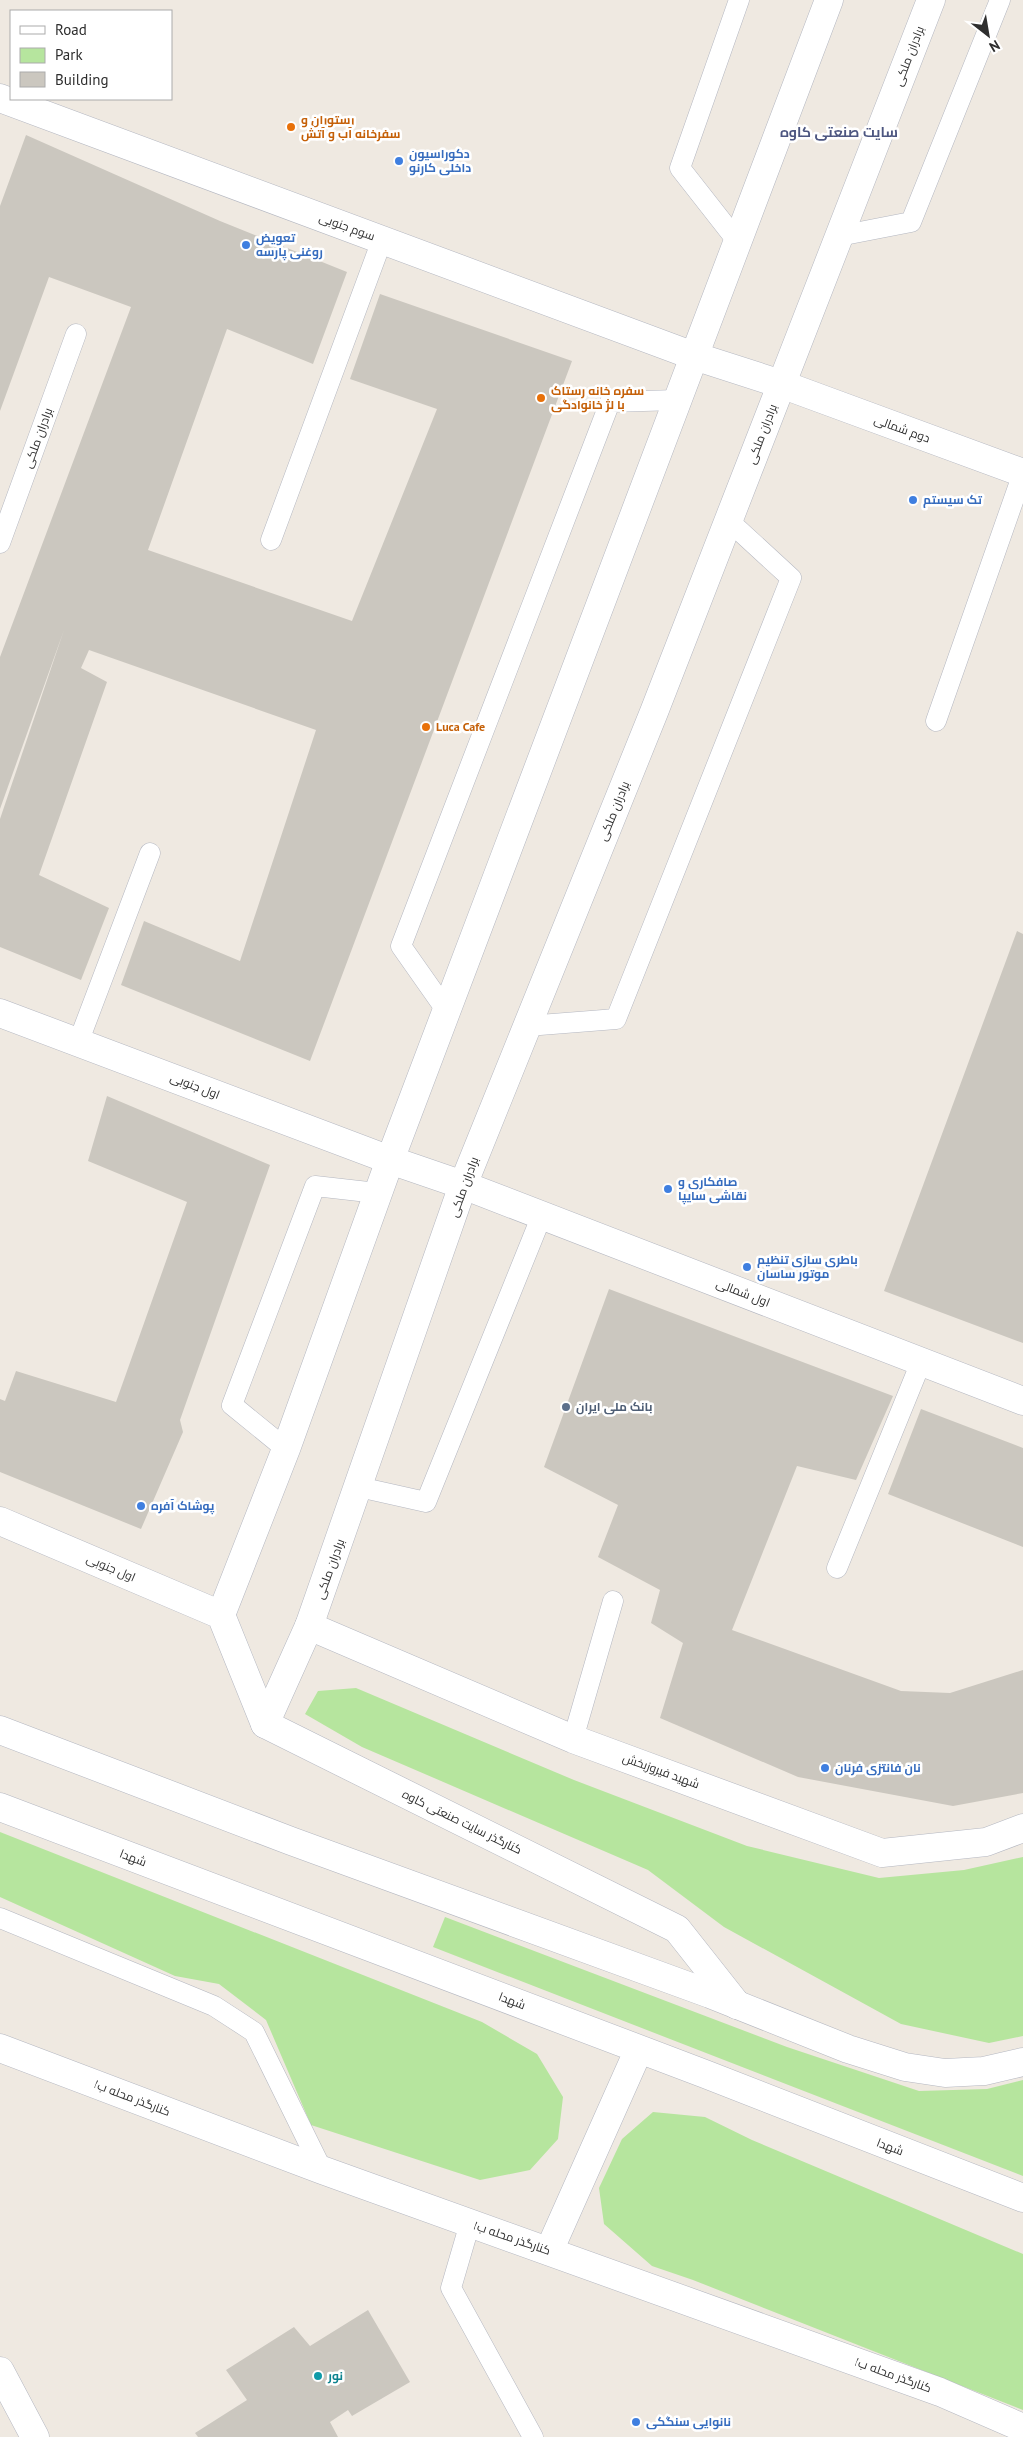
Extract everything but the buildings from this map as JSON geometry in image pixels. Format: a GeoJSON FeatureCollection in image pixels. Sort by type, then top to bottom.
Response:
{"type":"FeatureCollection","features":[{"type":"Feature","properties":{"kind":"main road"},"geometry":{"type":"LineString","coordinates":[[265,1724],[221,1615],[286,1450],[377,1193],[829,0]]}},
{"type":"Feature","properties":{"kind":"main road","name":"برادران ملکی"},"geometry":{"type":"LineString","coordinates":[[265,1724],[309,1626],[463,1185],[654,712],[931,0]]}},
{"type":"Feature","properties":{"kind":"main road","name":"سوم جنوبی"},"geometry":{"type":"LineString","coordinates":[[0,98],[694,356],[782,384]]}},
{"type":"Feature","properties":{"kind":"main road","name":"دوم شمالی"},"geometry":{"type":"LineString","coordinates":[[782,384],[1023,473]]}},
{"type":"Feature","properties":{"kind":"main road","name":"اول جنوبی"},"geometry":{"type":"LineString","coordinates":[[0,1014],[390,1160],[463,1185]]}},
{"type":"Feature","properties":{"kind":"main road","name":"اول شمالی"},"geometry":{"type":"LineString","coordinates":[[463,1185],[1023,1401]]}},
{"type":"Feature","properties":{"kind":"main road","name":"اول جنوبی"},"geometry":{"type":"LineString","coordinates":[[0,1521],[221,1615]]}},
{"type":"Feature","properties":{"kind":"main road","name":"شهید فیروزبخش"},"geometry":{"type":"LineString","coordinates":[[309,1626],[573,1739],[882,1853],[986,1842],[1023,1828]]}},
{"type":"Feature","properties":{"kind":"main road","name":"کنارگذر سایت صنعتی کاوه"},"geometry":{"type":"LineString","coordinates":[[265,1724],[677,1929],[737,2006]]}},
{"type":"Feature","properties":{"kind":"main road"},"geometry":{"type":"LineString","coordinates":[[0,1730],[848,2049],[905,2067],[945,2073],[984,2071],[1023,2062]]}},
{"type":"Feature","properties":{"kind":"main road","name":"شهدا"},"geometry":{"type":"LineString","coordinates":[[0,1807],[639,2049],[1023,2198]]}},
{"type":"Feature","properties":{"kind":"main road","name":"کنارگذر محله ب۱"},"geometry":{"type":"LineString","coordinates":[[0,2048],[322,2170],[940,2392],[1023,2428]]}},
{"type":"Feature","properties":{"kind":"main road"},"geometry":{"type":"LineString","coordinates":[[549,2251],[639,2049]]}},
{"type":"Feature","properties":{"kind":"main road"},"geometry":{"type":"LineString","coordinates":[[0,2371],[34,2437]]}},
{"type":"Feature","properties":{"kind":"lane"},"geometry":{"type":"LineString","coordinates":[[738,242],[680,168],[739,0]]}},
{"type":"Feature","properties":{"kind":"lane"},"geometry":{"type":"LineString","coordinates":[[839,236],[911,222],[1000,0]]}},
{"type":"Feature","properties":{"kind":"lane"},"geometry":{"type":"LineString","coordinates":[[271,540],[382,240]]}},
{"type":"Feature","properties":{"kind":"lane","name":"برادران ملکی"},"geometry":{"type":"LineString","coordinates":[[0,543],[76,334]]}},
{"type":"Feature","properties":{"kind":"lane"},"geometry":{"type":"LineString","coordinates":[[446,1010],[401,946],[610,402],[677,400]]}},
{"type":"Feature","properties":{"kind":"lane"},"geometry":{"type":"LineString","coordinates":[[936,721],[1023,473]]}},
{"type":"Feature","properties":{"kind":"lane"},"geometry":{"type":"LineString","coordinates":[[527,1026],[616,1019],[791,578],[729,521]]}},
{"type":"Feature","properties":{"kind":"lane"},"geometry":{"type":"LineString","coordinates":[[78,1043],[150,853]]}},
{"type":"Feature","properties":{"kind":"lane"},"geometry":{"type":"LineString","coordinates":[[286,1450],[232,1405],[315,1186],[377,1193]]}},
{"type":"Feature","properties":{"kind":"lane"},"geometry":{"type":"LineString","coordinates":[[359,1487],[426,1502],[542,1215]]}},
{"type":"Feature","properties":{"kind":"lane"},"geometry":{"type":"LineString","coordinates":[[837,1568],[921,1362]]}},
{"type":"Feature","properties":{"kind":"lane"},"geometry":{"type":"LineString","coordinates":[[573,1739],[613,1601]]}},
{"type":"Feature","properties":{"kind":"lane"},"geometry":{"type":"LineString","coordinates":[[0,1918],[214,2006],[254,2032],[322,2170]]}},
{"type":"Feature","properties":{"kind":"lane"},"geometry":{"type":"LineString","coordinates":[[470,2223],[451,2288],[533,2437]]}},
{"type":"Feature","properties":{"kind":"green space"},"geometry":{"type":"Polygon","coordinates":[[[356,1688],[574,1780],[747,1846],[879,1878],[964,1870],[1023,1857],[1023,2036],[989,2043],[901,2024],[724,1927],[648,1870],[362,1747],[305,1714],[318,1691],[356,1688]]]}},
{"type":"Feature","properties":{"kind":"green space"},"geometry":{"type":"Polygon","coordinates":[[[0,1832],[482,2022],[537,2054],[563,2097],[558,2139],[530,2170],[480,2180],[311,2125],[266,2020],[219,1984],[175,1976],[0,1897],[0,1832]]]}},
{"type":"Feature","properties":{"kind":"green space"},"geometry":{"type":"Polygon","coordinates":[[[445,1917],[787,2047],[919,2091],[987,2089],[1023,2080],[1023,2176],[433,1947],[445,1917]]]}},
{"type":"Feature","properties":{"kind":"green space"},"geometry":{"type":"Polygon","coordinates":[[[653,2112],[705,2117],[752,2140],[1023,2254],[1023,2410],[693,2280],[652,2266],[604,2224],[599,2188],[622,2139],[653,2112]]]}},
{"type":"Feature","properties":{"kind":"place","name":"رستوران و سفرخانه آب و آتش"},"geometry":{"type":"Point","coordinates":[291,127]}},
{"type":"Feature","properties":{"kind":"place","name":"دکوراسیون داخلی کارنو"},"geometry":{"type":"Point","coordinates":[399,161]}},
{"type":"Feature","properties":{"kind":"place","name":"تعویض روغنی پارسه"},"geometry":{"type":"Point","coordinates":[246,245]}},
{"type":"Feature","properties":{"kind":"place","name":"سفره خانه رستاک با لژ خانوادگی"},"geometry":{"type":"Point","coordinates":[541,398]}},
{"type":"Feature","properties":{"kind":"place","name":"تک سیستم"},"geometry":{"type":"Point","coordinates":[913,500]}},
{"type":"Feature","properties":{"kind":"place","name":"Luca Cafe"},"geometry":{"type":"Point","coordinates":[426,727]}},
{"type":"Feature","properties":{"kind":"place","name":"صافکاری و نقاشی سایپا"},"geometry":{"type":"Point","coordinates":[668,1189]}},
{"type":"Feature","properties":{"kind":"place","name":"باطری سازی تنظیم موتور ساسان"},"geometry":{"type":"Point","coordinates":[747,1267]}},
{"type":"Feature","properties":{"kind":"place","name":"بانک ملی ایران"},"geometry":{"type":"Point","coordinates":[566,1407]}},
{"type":"Feature","properties":{"kind":"place","name":"پوشاک آفره"},"geometry":{"type":"Point","coordinates":[141,1506]}},
{"type":"Feature","properties":{"kind":"place","name":"نان فانتزی فرنان"},"geometry":{"type":"Point","coordinates":[825,1768]}},
{"type":"Feature","properties":{"kind":"place","name":"نور"},"geometry":{"type":"Point","coordinates":[318,2376]}},
{"type":"Feature","properties":{"kind":"place","name":"نانوایی سنگکی"},"geometry":{"type":"Point","coordinates":[636,2422]}},
{"type":"Feature","properties":{"kind":"district","name":"سایت صنعتی کاوه"},"geometry":{"type":"Point","coordinates":[839,132]}}]}
